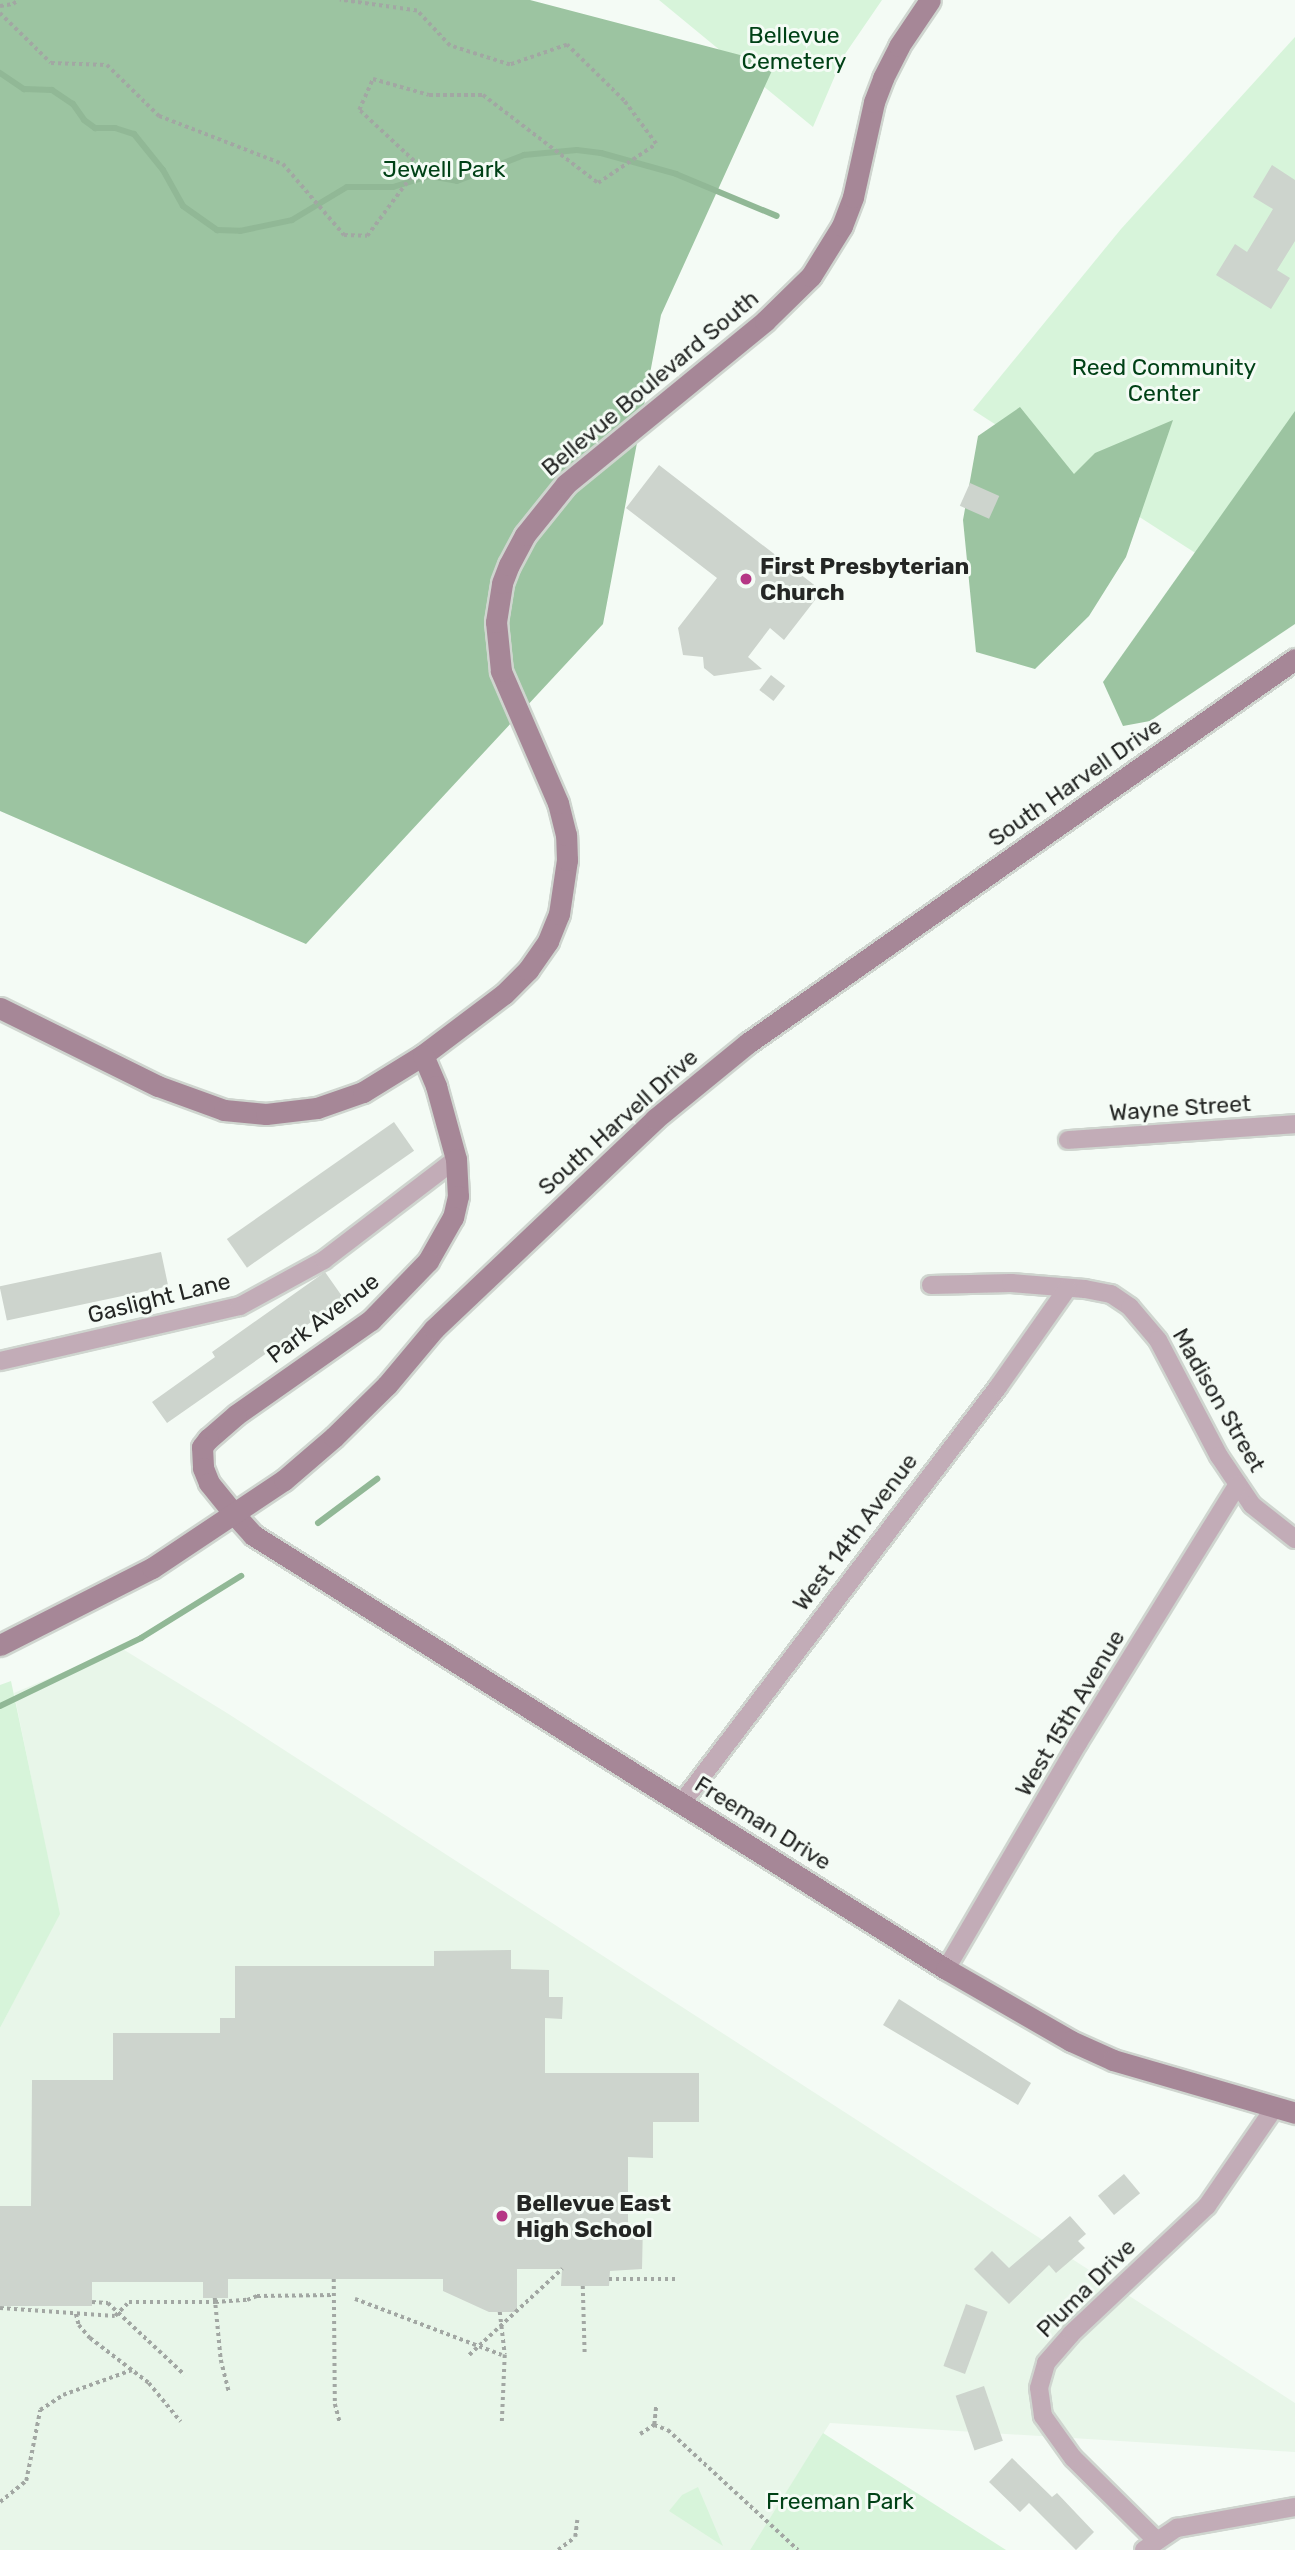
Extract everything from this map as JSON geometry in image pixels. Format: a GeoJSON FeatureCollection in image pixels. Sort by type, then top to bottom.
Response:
{"type":"FeatureCollection","features":[{"type":"Feature","properties":{"kind":"street","name":"Bellevue Boulevard South"},"geometry":{"type":"LineString","coordinates":[[0,1008],[158,1086],[202,1103],[242,1113],[299,1112],[363,1092],[423,1055],[504,994],[528,971],[548,942],[564,894],[566,835],[558,803],[511,696],[497,647],[499,598],[509,565],[525,535],[566,484],[765,321],[811,276],[826,255],[846,217],[868,138],[874,102],[883,78],[899,46],[930,0]]}},
{"type":"Feature","properties":{"kind":"street","name":"South Harvell Drive"},"geometry":{"type":"LineString","coordinates":[[0,1645],[152,1568],[284,1480],[334,1437],[387,1385],[434,1329],[655,1119],[748,1043],[1295,659]]}},
{"type":"Feature","properties":{"kind":"street","name":"Park Avenue"},"geometry":{"type":"LineString","coordinates":[[235,1515],[209,1483],[202,1468],[202,1447],[236,1415],[371,1320],[411,1280],[442,1240],[453,1217],[458,1196],[456,1159],[436,1086],[423,1055]]}},
{"type":"Feature","properties":{"kind":"street","name":"Wayne Street"},"geometry":{"type":"LineString","coordinates":[[1068,1140],[1295,1124]]}},
{"type":"Feature","properties":{"kind":"street","name":"Gaslight Lane"},"geometry":{"type":"LineString","coordinates":[[0,1361],[240,1306],[324,1261],[456,1159]]}},
{"type":"Feature","properties":{"kind":"street","name":"Madison Street"},"geometry":{"type":"LineString","coordinates":[[931,1285],[1011,1283],[1085,1289],[1111,1294],[1130,1307],[1158,1340],[1219,1456],[1252,1505],[1295,1539]]}},
{"type":"Feature","properties":{"kind":"street","name":"West 14th Avenue"},"geometry":{"type":"LineString","coordinates":[[681,1804],[998,1387],[1067,1289]]}},
{"type":"Feature","properties":{"kind":"street","name":"West 15th Avenue"},"geometry":{"type":"LineString","coordinates":[[946,1969],[1078,1743],[1238,1484]]}},
{"type":"Feature","properties":{"kind":"street","name":"Freeman Drive"},"geometry":{"type":"LineString","coordinates":[[235,1515],[253,1535],[946,1969],[1071,2041],[1113,2060],[1285,2110]]}},
{"type":"Feature","properties":{"kind":"street","name":"Pluma Drive"},"geometry":{"type":"LineString","coordinates":[[1151,2545],[1073,2458],[1043,2416],[1039,2388],[1046,2363],[1071,2334],[1208,2206],[1285,2110]]}},
{"type":"Feature","properties":{"kind":"street"},"geometry":{"type":"LineString","coordinates":[[1151,2545],[1177,2528],[1295,2507]]}},
{"type":"Feature","properties":{"kind":"path"},"geometry":{"type":"LineString","coordinates":[[0,6],[13,4],[18,0]]}},
{"type":"Feature","properties":{"kind":"path"},"geometry":{"type":"LineString","coordinates":[[0,13],[51,63],[107,65],[159,116],[283,164],[344,234],[367,236],[419,166],[359,110],[373,79],[429,95],[484,95],[598,183],[656,145],[624,101],[567,45],[510,65],[450,46],[417,11],[340,0]]}},
{"type":"Feature","properties":{"kind":"path"},"geometry":{"type":"LineString","coordinates":[[469,2355],[562,2269]]}},
{"type":"Feature","properties":{"kind":"path"},"geometry":{"type":"LineString","coordinates":[[609,2279],[679,2279]]}},
{"type":"Feature","properties":{"kind":"path"},"geometry":{"type":"LineString","coordinates":[[334,2280],[335,2404],[340,2423]]}},
{"type":"Feature","properties":{"kind":"path"},"geometry":{"type":"LineString","coordinates":[[583,2287],[585,2356]]}},
{"type":"Feature","properties":{"kind":"path"},"geometry":{"type":"LineString","coordinates":[[0,2308],[116,2316],[129,2302],[247,2301],[257,2295],[334,2295]]}},
{"type":"Feature","properties":{"kind":"path"},"geometry":{"type":"LineString","coordinates":[[355,2299],[502,2355]]}},
{"type":"Feature","properties":{"kind":"path"},"geometry":{"type":"LineString","coordinates":[[215,2300],[221,2360],[229,2391]]}},
{"type":"Feature","properties":{"kind":"path"},"geometry":{"type":"LineString","coordinates":[[92,2302],[108,2303],[185,2375]]}},
{"type":"Feature","properties":{"kind":"path"},"geometry":{"type":"LineString","coordinates":[[500,2312],[505,2355],[502,2423]]}},
{"type":"Feature","properties":{"kind":"path"},"geometry":{"type":"LineString","coordinates":[[76,2314],[79,2325],[90,2338],[159,2392],[181,2422]]}},
{"type":"Feature","properties":{"kind":"path"},"geometry":{"type":"LineString","coordinates":[[0,2502],[26,2481],[40,2410],[62,2395],[132,2370]]}},
{"type":"Feature","properties":{"kind":"path"},"geometry":{"type":"LineString","coordinates":[[654,2425],[656,2407]]}},
{"type":"Feature","properties":{"kind":"path"},"geometry":{"type":"LineString","coordinates":[[640,2434],[654,2425]]}},
{"type":"Feature","properties":{"kind":"path"},"geometry":{"type":"LineString","coordinates":[[654,2425],[668,2430],[798,2550]]}},
{"type":"Feature","properties":{"kind":"path"},"geometry":{"type":"LineString","coordinates":[[558,2550],[575,2538],[578,2519]]}},
{"type":"Feature","properties":{"kind":"shaded area","name":"Bellevue East High School"},"geometry":{"type":"Polygon","coordinates":[[[121,1648],[227,1713],[1295,2403],[1295,2452],[830,2423],[750,2550],[0,2550],[0,2028],[59,1914],[14,1693],[121,1648]]]}},
{"type":"Feature","properties":{"kind":"green space","name":"Jewell Park"},"geometry":{"type":"Polygon","coordinates":[[[0,0],[530,0],[775,64],[661,315],[603,624],[306,944],[0,811],[0,0]]]}},
{"type":"Feature","properties":{"kind":"green space","name":"Bellevue Cemetery"},"geometry":{"type":"Polygon","coordinates":[[[659,0],[882,0],[843,57],[813,127],[659,0]]]}},
{"type":"Feature","properties":{"kind":"green space","name":"Reed Community Center"},"geometry":{"type":"Polygon","coordinates":[[[1295,37],[1295,617],[973,410],[1121,229],[1295,37]]]}},
{"type":"Feature","properties":{"kind":"green space"},"geometry":{"type":"Polygon","coordinates":[[[1020,407],[1074,474],[1095,453],[1173,420],[1126,557],[1089,616],[1035,669],[976,652],[963,520],[978,436],[1020,407]]]}},
{"type":"Feature","properties":{"kind":"green space"},"geometry":{"type":"Polygon","coordinates":[[[1295,411],[1295,624],[1150,721],[1123,726],[1103,682],[1295,411]]]}},
{"type":"Feature","properties":{"kind":"green space"},"geometry":{"type":"Polygon","coordinates":[[[11,1681],[60,1914],[0,2028],[0,1685],[11,1681]]]}},
{"type":"Feature","properties":{"kind":"green space","name":"Freeman Park"},"geometry":{"type":"Polygon","coordinates":[[[823,2433],[1006,2550],[750,2550],[823,2433]]]}},
{"type":"Feature","properties":{"kind":"green space"},"geometry":{"type":"Polygon","coordinates":[[[698,2487],[723,2546],[669,2511],[682,2495],[698,2487]]]}},
{"type":"Feature","properties":{"kind":"building","name":"Reed Community Center"},"geometry":{"type":"Polygon","coordinates":[[[1272,165],[1295,180],[1295,241],[1277,270],[1290,278],[1271,309],[1216,275],[1235,244],[1247,252],[1273,209],[1253,197],[1272,165]]]}},
{"type":"Feature","properties":{"kind":"building"},"geometry":{"type":"Polygon","coordinates":[[[659,465],[822,591],[784,640],[770,628],[748,657],[762,669],[714,676],[704,668],[703,657],[683,655],[678,628],[717,578],[626,508],[659,465]]]}},
{"type":"Feature","properties":{"kind":"building"},"geometry":{"type":"Polygon","coordinates":[[[970,483],[999,496],[989,519],[960,506],[970,483]]]}},
{"type":"Feature","properties":{"kind":"building"},"geometry":{"type":"Polygon","coordinates":[[[771,675],[785,686],[773,701],[759,690],[771,675]]]}},
{"type":"Feature","properties":{"kind":"building"},"geometry":{"type":"Polygon","coordinates":[[[394,1122],[414,1151],[247,1268],[227,1239],[394,1122]]]}},
{"type":"Feature","properties":{"kind":"building"},"geometry":{"type":"Polygon","coordinates":[[[161,1252],[168,1286],[7,1321],[0,1286],[161,1252]]]}},
{"type":"Feature","properties":{"kind":"building"},"geometry":{"type":"Polygon","coordinates":[[[325,1272],[344,1299],[167,1423],[152,1402],[215,1357],[212,1352],[325,1272]]]}},
{"type":"Feature","properties":{"kind":"building","name":"Bellevue East High School"},"geometry":{"type":"Polygon","coordinates":[[[511,1950],[511,1969],[549,1970],[549,1997],[563,1997],[562,2019],[545,2018],[545,2073],[699,2073],[699,2122],[653,2122],[653,2158],[628,2157],[628,2224],[643,2224],[642,2269],[610,2271],[609,2286],[561,2286],[562,2269],[517,2269],[517,2312],[489,2312],[443,2291],[443,2279],[228,2279],[228,2298],[203,2298],[203,2282],[92,2282],[92,2306],[0,2306],[0,2206],[31,2206],[32,2080],[113,2080],[113,2033],[220,2033],[220,2018],[235,2018],[235,1966],[434,1966],[434,1951],[511,1950]]]}},
{"type":"Feature","properties":{"kind":"building"},"geometry":{"type":"Polygon","coordinates":[[[899,1999],[1031,2083],[1018,2105],[883,2025],[899,1999]]]}},
{"type":"Feature","properties":{"kind":"building"},"geometry":{"type":"Polygon","coordinates":[[[1124,2174],[1140,2193],[1114,2215],[1098,2196],[1124,2174]]]}},
{"type":"Feature","properties":{"kind":"building"},"geometry":{"type":"Polygon","coordinates":[[[1070,2216],[1086,2234],[1078,2241],[1085,2248],[1056,2273],[1049,2265],[1009,2304],[974,2269],[992,2251],[1009,2268],[1070,2216]]]}},
{"type":"Feature","properties":{"kind":"building"},"geometry":{"type":"Polygon","coordinates":[[[966,2304],[988,2312],[965,2374],[943,2366],[966,2304]]]}},
{"type":"Feature","properties":{"kind":"building"},"geometry":{"type":"Polygon","coordinates":[[[984,2386],[1003,2441],[975,2451],[956,2396],[984,2386]]]}},
{"type":"Feature","properties":{"kind":"building"},"geometry":{"type":"Polygon","coordinates":[[[1012,2458],[1052,2497],[1057,2493],[1094,2532],[1076,2550],[1029,2503],[1020,2512],[989,2482],[1012,2458]]]}},
{"type":"Feature","properties":{"kind":"waterway"},"geometry":{"type":"LineString","coordinates":[[0,73],[24,89],[52,90],[73,104],[84,120],[95,128],[115,128],[134,134],[163,170],[183,206],[217,230],[240,231],[292,220],[347,187],[393,187],[430,176],[457,181],[524,155],[577,150],[601,153],[676,174],[777,216]]}},
{"type":"Feature","properties":{"kind":"waterway"},"geometry":{"type":"LineString","coordinates":[[318,1523],[377,1479]]}},
{"type":"Feature","properties":{"kind":"waterway"},"geometry":{"type":"LineString","coordinates":[[0,1706],[141,1638],[241,1576]]}},
{"type":"Feature","properties":{"kind":"place","name":"First Presbyterian Church"},"geometry":{"type":"Point","coordinates":[746,579]}},
{"type":"Feature","properties":{"kind":"place","name":"Bellevue East High School"},"geometry":{"type":"Point","coordinates":[502,2216]}}]}
